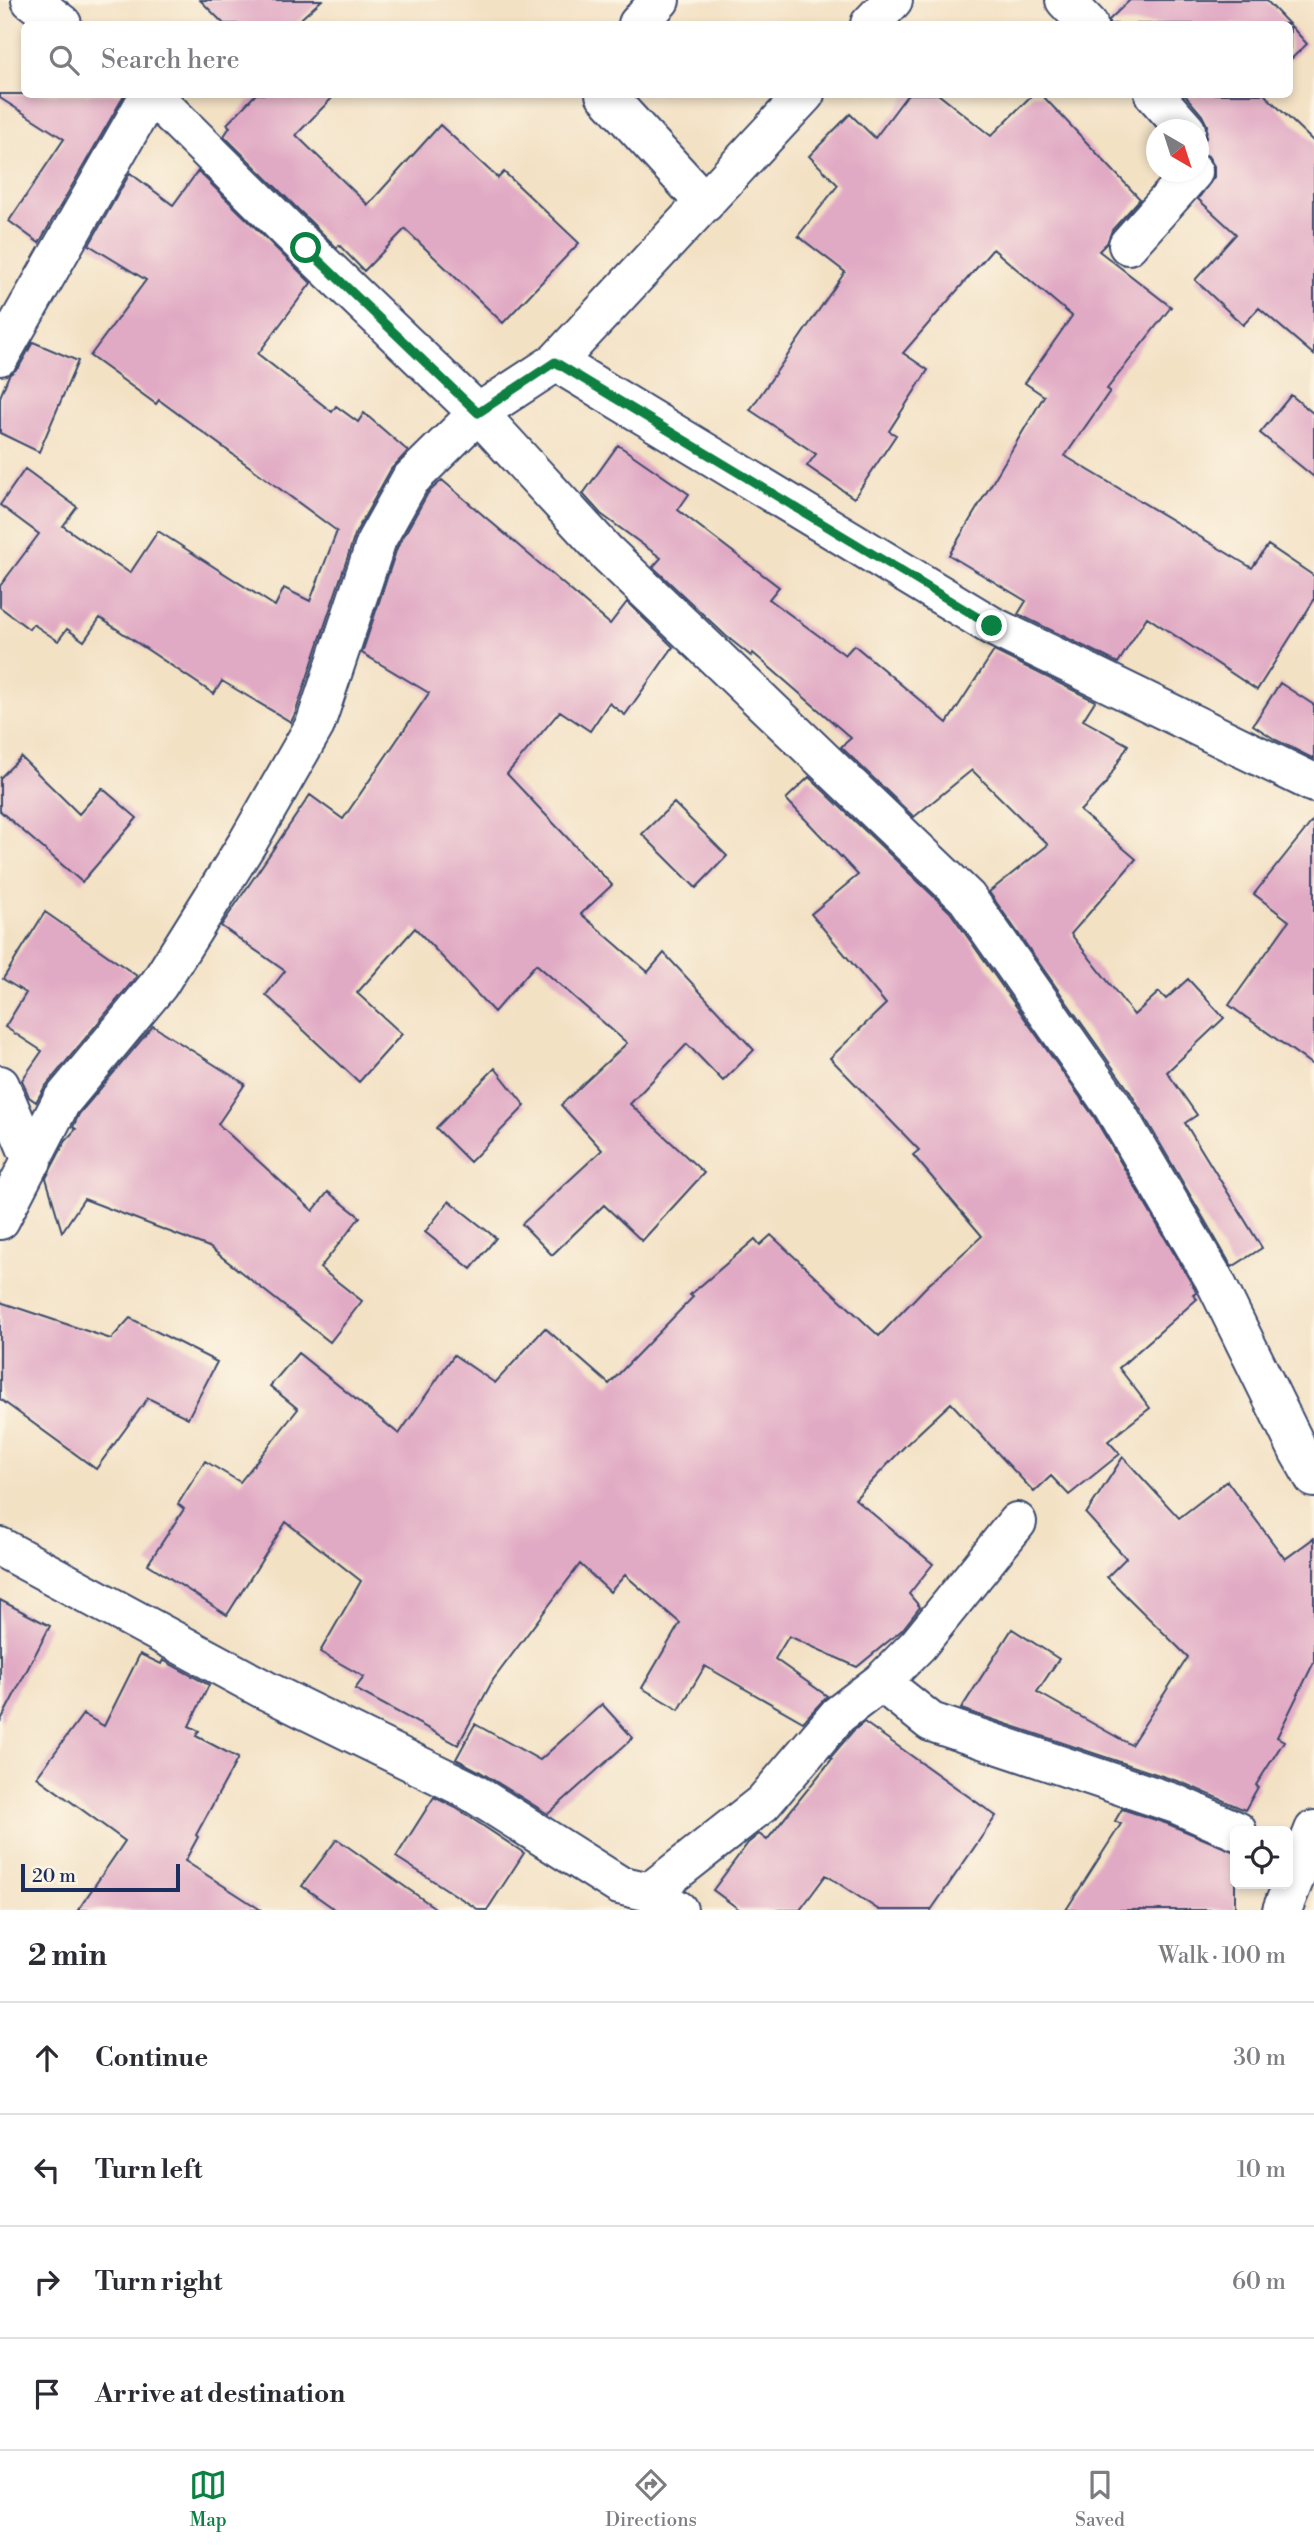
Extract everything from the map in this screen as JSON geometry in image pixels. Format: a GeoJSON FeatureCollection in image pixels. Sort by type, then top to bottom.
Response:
{"type":"FeatureCollection","features":[{"type":"Feature","properties":{"kind":"street"},"geometry":{"type":"LineString","coordinates":[[31,0],[58,21]]}},
{"type":"Feature","properties":{"kind":"street"},"geometry":{"type":"LineString","coordinates":[[641,21],[660,0]]}},
{"type":"Feature","properties":{"kind":"street"},"geometry":{"type":"LineString","coordinates":[[873,21],[893,0]]}},
{"type":"Feature","properties":{"kind":"street"},"geometry":{"type":"LineString","coordinates":[[1065,0],[1085,21]]}},
{"type":"Feature","properties":{"kind":"street"},"geometry":{"type":"LineString","coordinates":[[0,356],[148,98]]}},
{"type":"Feature","properties":{"kind":"street"},"geometry":{"type":"LineString","coordinates":[[154,98],[478,413],[607,553],[967,898],[1112,1105],[1214,1279],[1314,1478]]}},
{"type":"Feature","properties":{"kind":"street"},"geometry":{"type":"LineString","coordinates":[[608,98],[705,203]]}},
{"type":"Feature","properties":{"kind":"street"},"geometry":{"type":"LineString","coordinates":[[0,1220],[61,1102],[159,984],[248,842],[315,725],[377,540],[410,480],[478,413],[555,362],[801,98]]}},
{"type":"Feature","properties":{"kind":"street"},"geometry":{"type":"LineString","coordinates":[[1158,98],[1176,119]]}},
{"type":"Feature","properties":{"kind":"street"},"geometry":{"type":"LineString","coordinates":[[1128,245],[1184,182]]}},
{"type":"Feature","properties":{"kind":"street"},"geometry":{"type":"LineString","coordinates":[[555,362],[992,626],[1314,783]]}},
{"type":"Feature","properties":{"kind":"street"},"geometry":{"type":"LineString","coordinates":[[0,1085],[32,1161]]}},
{"type":"Feature","properties":{"kind":"street"},"geometry":{"type":"LineString","coordinates":[[0,1547],[265,1690],[467,1789],[619,1885],[664,1901],[762,1803],[838,1715],[881,1682],[918,1645],[1017,1522]]}},
{"type":"Feature","properties":{"kind":"street"},"geometry":{"type":"LineString","coordinates":[[881,1682],[931,1722],[1176,1804],[1230,1828]]}},
{"type":"Feature","properties":{"kind":"street"},"geometry":{"type":"LineString","coordinates":[[1282,1910],[1301,1848]]}},
{"type":"Feature","properties":{"kind":"building"},"geometry":{"type":"Polygon","coordinates":[[[200,0],[322,0],[298,21],[221,21],[200,0]]]}},
{"type":"Feature","properties":{"kind":"building"},"geometry":{"type":"Polygon","coordinates":[[[1130,0],[1266,0],[1286,21],[1109,21],[1130,0]]]}},
{"type":"Feature","properties":{"kind":"building"},"geometry":{"type":"Polygon","coordinates":[[[1293,28],[1307,44],[1293,57],[1293,28]]]}},
{"type":"Feature","properties":{"kind":"building"},"geometry":{"type":"Polygon","coordinates":[[[0,94],[21,94],[21,98],[123,98],[39,243],[9,221],[64,139],[0,98],[0,94]]]}},
{"type":"Feature","properties":{"kind":"building"},"geometry":{"type":"Polygon","coordinates":[[[252,98],[332,98],[296,135],[368,205],[440,125],[498,178],[504,172],[579,243],[503,323],[405,229],[364,271],[339,245],[337,248],[224,136],[230,127],[227,124],[252,98]]]}},
{"type":"Feature","properties":{"kind":"building"},"geometry":{"type":"Polygon","coordinates":[[[905,98],[943,98],[991,136],[1029,98],[1045,98],[1140,199],[1112,230],[1107,243],[1099,251],[1171,307],[1107,389],[1110,391],[1065,456],[1252,568],[1268,545],[1314,576],[1314,600],[1257,690],[1147,617],[1118,663],[1018,614],[1026,601],[949,555],[1044,396],[1025,383],[1072,316],[993,249],[903,353],[928,370],[889,431],[896,435],[854,498],[807,466],[816,454],[750,410],[845,272],[798,236],[838,185],[809,156],[850,114],[875,138],[905,98]]]}},
{"type":"Feature","properties":{"kind":"building"},"geometry":{"type":"Polygon","coordinates":[[[1187,98],[1268,98],[1314,142],[1314,355],[1259,308],[1243,325],[1195,280],[1236,234],[1198,199],[1214,177],[1214,166],[1209,158],[1209,119],[1204,119],[1187,98]]]}},
{"type":"Feature","properties":{"kind":"building"},"geometry":{"type":"Polygon","coordinates":[[[198,171],[311,283],[258,354],[332,412],[336,406],[358,422],[364,413],[408,451],[391,469],[356,532],[291,722],[222,681],[214,694],[100,618],[84,641],[67,629],[58,641],[33,624],[29,629],[0,607],[0,586],[39,534],[0,505],[25,469],[77,507],[63,526],[130,573],[158,531],[275,606],[284,588],[310,601],[337,531],[159,400],[156,404],[90,356],[146,280],[89,245],[130,173],[173,205],[198,171]]]}},
{"type":"Feature","properties":{"kind":"building"},"geometry":{"type":"Polygon","coordinates":[[[33,342],[78,361],[39,452],[0,433],[0,397],[9,375],[19,367],[33,342]]]}},
{"type":"Feature","properties":{"kind":"building"},"geometry":{"type":"Polygon","coordinates":[[[1291,395],[1314,414],[1314,477],[1260,433],[1291,395]]]}},
{"type":"Feature","properties":{"kind":"building"},"geometry":{"type":"Polygon","coordinates":[[[618,445],[689,494],[678,510],[779,587],[769,599],[845,655],[854,645],[947,723],[994,651],[1095,701],[1083,720],[1128,745],[1105,785],[1080,811],[1136,859],[1071,934],[1134,1015],[1159,992],[1166,999],[1188,979],[1224,1018],[1167,1072],[1197,1115],[1185,1123],[1262,1248],[1232,1267],[1130,1092],[989,892],[1048,845],[972,770],[914,817],[841,747],[851,738],[753,653],[751,656],[726,636],[653,567],[661,558],[601,514],[583,494],[618,445]]]}},
{"type":"Feature","properties":{"kind":"building"},"geometry":{"type":"Polygon","coordinates":[[[442,480],[610,624],[627,602],[673,647],[625,715],[609,703],[590,731],[560,711],[507,774],[612,885],[581,914],[648,972],[664,953],[754,1050],[723,1081],[687,1044],[630,1104],[704,1173],[642,1241],[604,1205],[552,1255],[522,1224],[602,1150],[561,1105],[627,1043],[536,964],[494,1012],[415,928],[357,993],[402,1034],[359,1082],[266,995],[285,971],[221,926],[310,795],[343,819],[429,693],[362,653],[397,548],[428,493],[442,480]]]}},
{"type":"Feature","properties":{"kind":"building"},"geometry":{"type":"Polygon","coordinates":[[[1280,683],[1314,705],[1314,759],[1253,725],[1280,683]]]}},
{"type":"Feature","properties":{"kind":"building"},"geometry":{"type":"Polygon","coordinates":[[[21,757],[79,814],[102,788],[137,818],[82,882],[0,811],[0,778],[21,757]]]}},
{"type":"Feature","properties":{"kind":"building"},"geometry":{"type":"Polygon","coordinates":[[[809,777],[950,912],[1094,1117],[1195,1289],[1196,1293],[1193,1295],[1197,1299],[1119,1368],[1150,1408],[1108,1441],[1120,1454],[1069,1495],[1051,1476],[1034,1492],[951,1403],[906,1445],[855,1499],[933,1564],[909,1594],[920,1607],[902,1630],[857,1667],[789,1636],[775,1659],[827,1696],[803,1722],[705,1666],[679,1710],[642,1688],[680,1623],[625,1575],[610,1592],[580,1564],[493,1680],[458,1745],[355,1689],[364,1677],[320,1652],[361,1581],[286,1522],[227,1615],[148,1564],[184,1509],[178,1504],[205,1461],[240,1482],[298,1409],[270,1386],[298,1353],[399,1434],[454,1355],[495,1383],[545,1328],[609,1384],[693,1297],[690,1295],[755,1239],[760,1245],[771,1235],[879,1336],[926,1287],[982,1236],[913,1155],[919,1150],[830,1058],[886,1004],[811,914],[858,875],[786,799],[809,777]]]}},
{"type":"Feature","properties":{"kind":"building"},"geometry":{"type":"Polygon","coordinates":[[[674,803],[727,856],[696,888],[642,834],[674,803]]]}},
{"type":"Feature","properties":{"kind":"building"},"geometry":{"type":"Polygon","coordinates":[[[1314,819],[1314,1066],[1229,1005],[1289,921],[1254,894],[1314,819]]]}},
{"type":"Feature","properties":{"kind":"building"},"geometry":{"type":"Polygon","coordinates":[[[45,912],[137,976],[44,1088],[36,1102],[29,1097],[22,1080],[42,1051],[5,1027],[26,993],[3,979],[45,912]]]}},
{"type":"Feature","properties":{"kind":"building"},"geometry":{"type":"Polygon","coordinates":[[[153,1026],[245,1084],[218,1124],[313,1211],[328,1192],[360,1217],[320,1268],[362,1301],[330,1342],[209,1247],[84,1199],[62,1232],[46,1178],[66,1140],[76,1129],[73,1127],[79,1114],[153,1026]]]}},
{"type":"Feature","properties":{"kind":"building"},"geometry":{"type":"Polygon","coordinates":[[[495,1068],[525,1106],[470,1162],[436,1128],[495,1068]]]}},
{"type":"Feature","properties":{"kind":"building"},"geometry":{"type":"Polygon","coordinates":[[[449,1201],[496,1238],[471,1269],[425,1232],[449,1201]]]}},
{"type":"Feature","properties":{"kind":"building"},"geometry":{"type":"Polygon","coordinates":[[[0,1302],[111,1339],[130,1318],[217,1362],[188,1418],[148,1398],[96,1469],[0,1399],[0,1302]]]}},
{"type":"Feature","properties":{"kind":"building"},"geometry":{"type":"Polygon","coordinates":[[[1123,1457],[1179,1518],[1227,1481],[1285,1559],[1314,1538],[1314,1662],[1277,1737],[1284,1741],[1256,1785],[1258,1787],[1245,1810],[1183,1783],[961,1709],[1012,1629],[1059,1659],[1037,1692],[1131,1745],[1188,1657],[1107,1577],[1126,1558],[1086,1514],[1123,1457]]]}},
{"type":"Feature","properties":{"kind":"building"},"geometry":{"type":"Polygon","coordinates":[[[0,1600],[50,1626],[0,1722],[0,1600]]]}},
{"type":"Feature","properties":{"kind":"building"},"geometry":{"type":"Polygon","coordinates":[[[140,1654],[161,1664],[163,1660],[209,1685],[189,1726],[199,1731],[196,1736],[238,1758],[196,1835],[198,1837],[185,1861],[261,1910],[78,1910],[125,1841],[37,1777],[83,1714],[104,1726],[140,1654]]]}},
{"type":"Feature","properties":{"kind":"building"},"geometry":{"type":"Polygon","coordinates":[[[602,1704],[633,1738],[548,1814],[456,1759],[475,1724],[540,1760],[602,1704]]]}},
{"type":"Feature","properties":{"kind":"building"},"geometry":{"type":"Polygon","coordinates":[[[864,1722],[996,1816],[931,1910],[879,1910],[826,1875],[800,1910],[740,1910],[713,1890],[748,1843],[759,1834],[767,1840],[832,1759],[830,1758],[864,1722]]]}},
{"type":"Feature","properties":{"kind":"building"},"geometry":{"type":"Polygon","coordinates":[[[434,1797],[456,1808],[524,1853],[487,1910],[479,1910],[396,1857],[434,1797]]]}},
{"type":"Feature","properties":{"kind":"building"},"geometry":{"type":"Polygon","coordinates":[[[1122,1809],[1168,1824],[1230,1850],[1230,1889],[1235,1889],[1235,1910],[1066,1910],[1121,1824],[1115,1821],[1122,1809]]]}},
{"type":"Feature","properties":{"kind":"building"},"geometry":{"type":"Polygon","coordinates":[[[337,1839],[438,1910],[336,1910],[302,1886],[337,1839]]]}},
{"type":"Feature","properties":{"kind":"route"},"geometry":{"type":"LineString","coordinates":[[306,248],[478,413],[555,362],[992,626]]}}]}
